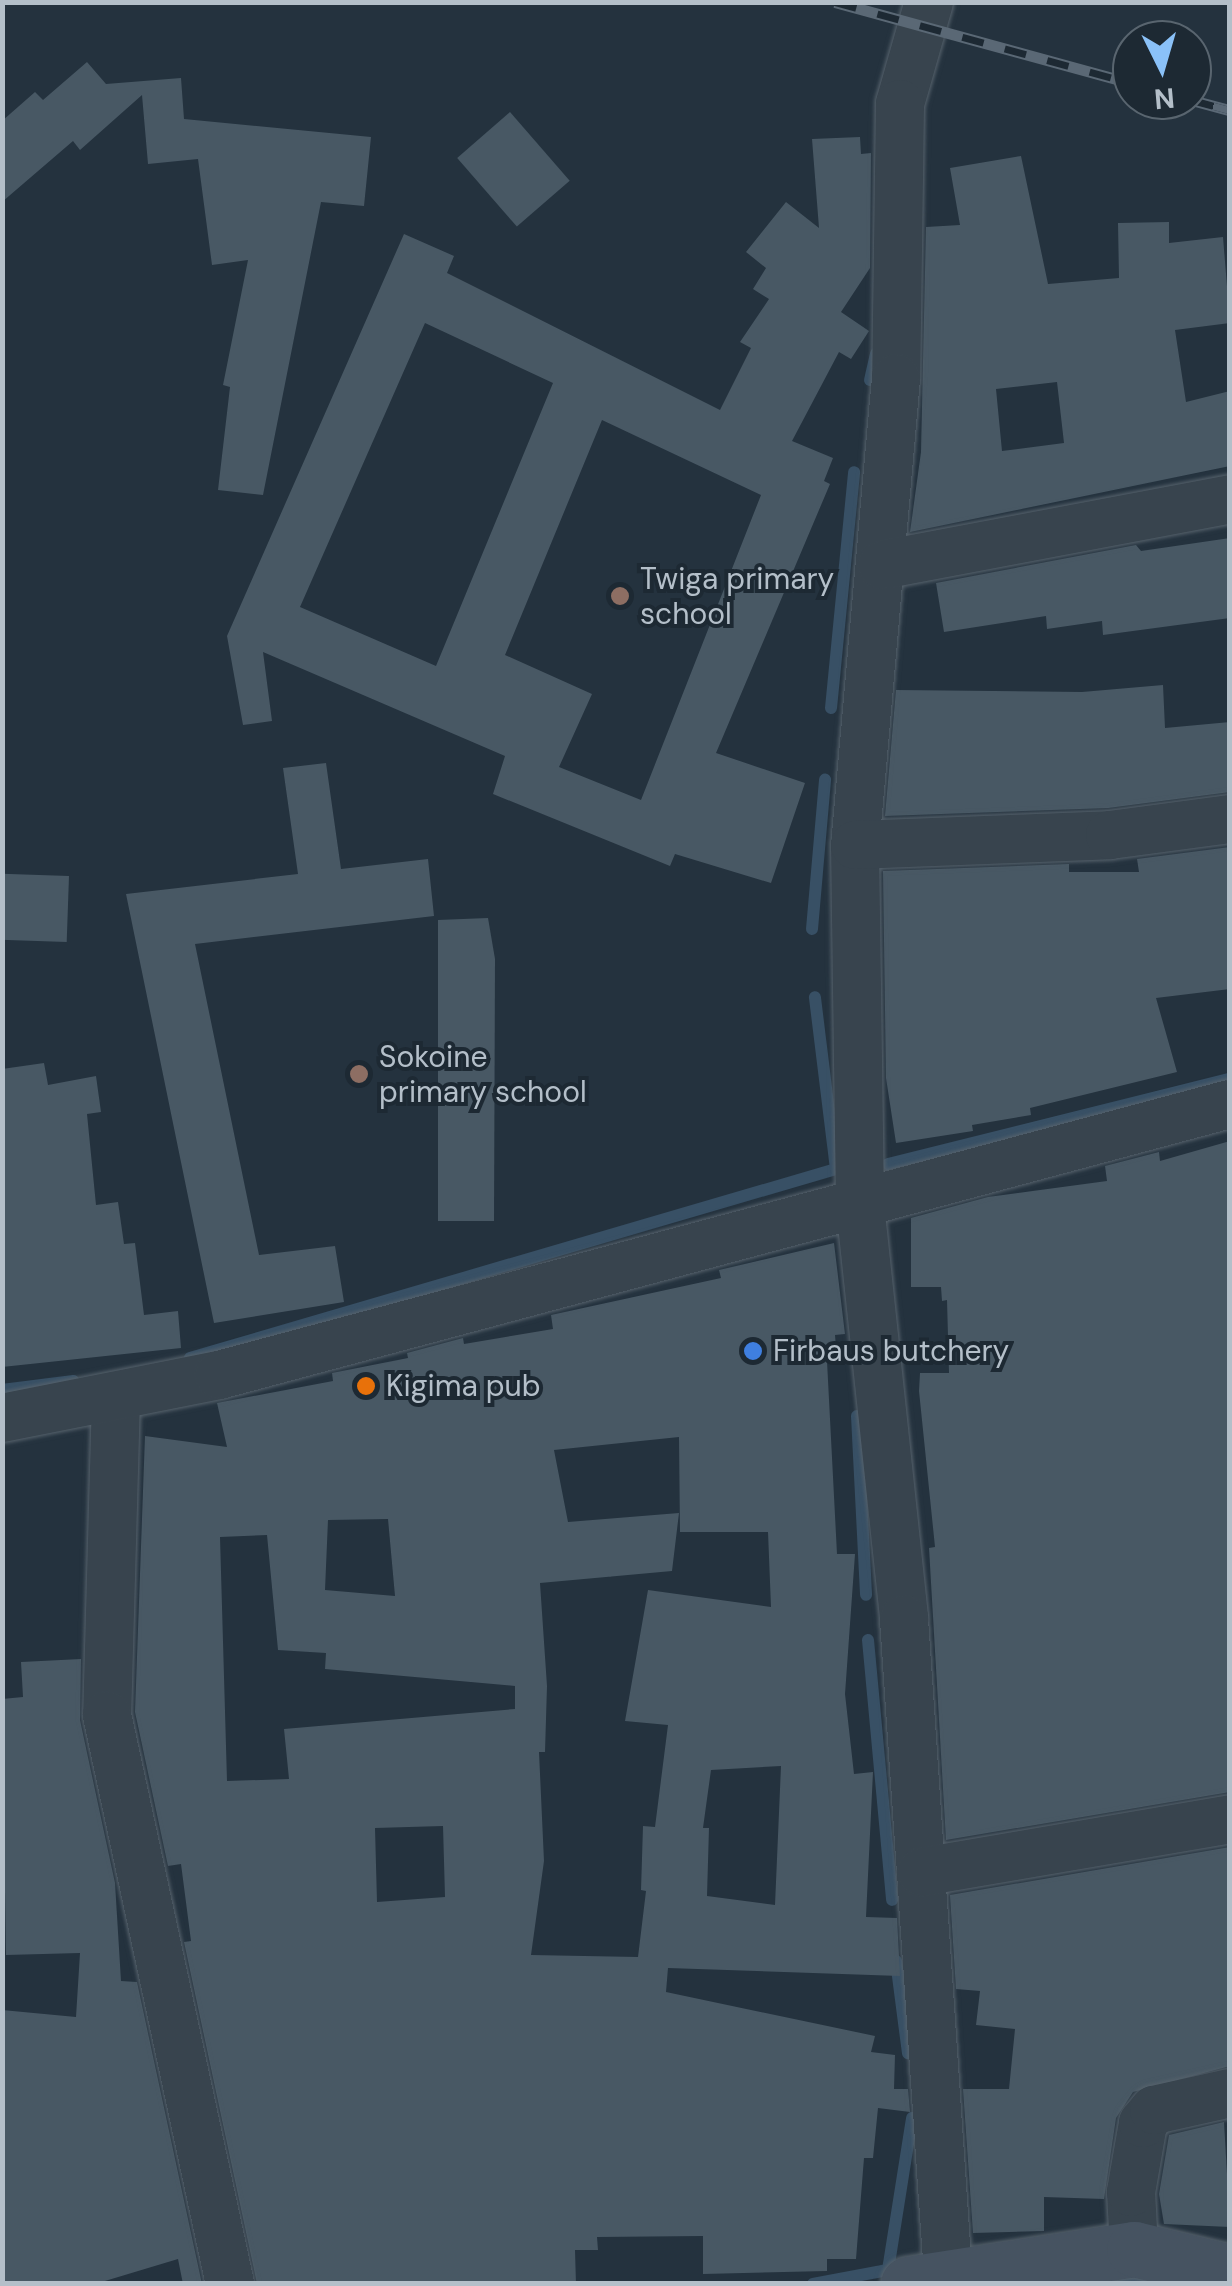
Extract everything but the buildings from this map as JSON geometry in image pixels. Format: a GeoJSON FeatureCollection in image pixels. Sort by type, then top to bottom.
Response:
{"type":"FeatureCollection","features":[{"type":"Feature","properties":{"kind":"street"},"geometry":{"type":"LineString","coordinates":[[929,2],[900,104],[896,378],[855,845],[860,1205],[904,1619],[920,1872],[928,2279],[1134,2249],[1230,2272]]}},
{"type":"Feature","properties":{"kind":"street"},"geometry":{"type":"LineString","coordinates":[[882,565],[1230,499]]}},
{"type":"Feature","properties":{"kind":"street"},"geometry":{"type":"LineString","coordinates":[[855,845],[1110,834],[1230,819]]}},
{"type":"Feature","properties":{"kind":"street"},"geometry":{"type":"LineString","coordinates":[[2,1418],[116,1398],[860,1205],[1230,1104]]}},
{"type":"Feature","properties":{"kind":"street"},"geometry":{"type":"LineString","coordinates":[[116,1398],[107,1715],[230,2284]]}},
{"type":"Feature","properties":{"kind":"street"},"geometry":{"type":"LineString","coordinates":[[920,1872],[1230,1820]]}},
{"type":"Feature","properties":{"kind":"street"},"geometry":{"type":"LineString","coordinates":[[1134,2249],[1131,2192],[1143,2124],[1154,2110],[1230,2093]]}},
{"type":"Feature","properties":{"kind":"waterway"},"geometry":{"type":"LineString","coordinates":[[870,380],[876,354]]}},
{"type":"Feature","properties":{"kind":"waterway"},"geometry":{"type":"LineString","coordinates":[[831,708],[854,472]]}},
{"type":"Feature","properties":{"kind":"waterway"},"geometry":{"type":"LineString","coordinates":[[812,929],[825,780]]}},
{"type":"Feature","properties":{"kind":"waterway"},"geometry":{"type":"LineString","coordinates":[[190,1358],[836,1169],[815,997]]}},
{"type":"Feature","properties":{"kind":"waterway"},"geometry":{"type":"LineString","coordinates":[[888,1164],[1230,1079]]}},
{"type":"Feature","properties":{"kind":"waterway"},"geometry":{"type":"LineString","coordinates":[[2,1390],[73,1381]]}},
{"type":"Feature","properties":{"kind":"waterway"},"geometry":{"type":"LineString","coordinates":[[857,1416],[866,1595]]}},
{"type":"Feature","properties":{"kind":"waterway"},"geometry":{"type":"LineString","coordinates":[[868,1640],[892,1900]]}},
{"type":"Feature","properties":{"kind":"waterway"},"geometry":{"type":"LineString","coordinates":[[896,1961],[908,2053]]}},
{"type":"Feature","properties":{"kind":"waterway"},"geometry":{"type":"LineString","coordinates":[[813,2284],[888,2270],[912,2118]]}},
{"type":"Feature","properties":{"kind":"waterway"},"geometry":{"type":"LineString","coordinates":[[1098,2280],[1145,2284]]}},
{"type":"Feature","properties":{"kind":"railway"},"geometry":{"type":"LineString","coordinates":[[835,2],[1112,78]]}},
{"type":"Feature","properties":{"kind":"railway"},"geometry":{"type":"LineString","coordinates":[[1212,105],[1230,110]]}},
{"type":"Feature","properties":{"kind":"place","name":"Twiga primary school"},"geometry":{"type":"Point","coordinates":[620,596]}},
{"type":"Feature","properties":{"kind":"place","name":"Sokoine primary school"},"geometry":{"type":"Point","coordinates":[359,1074]}},
{"type":"Feature","properties":{"kind":"place","name":"Firbaus butchery"},"geometry":{"type":"Point","coordinates":[753,1351]}},
{"type":"Feature","properties":{"kind":"place","name":"Kigima pub"},"geometry":{"type":"Point","coordinates":[366,1386]}}]}
